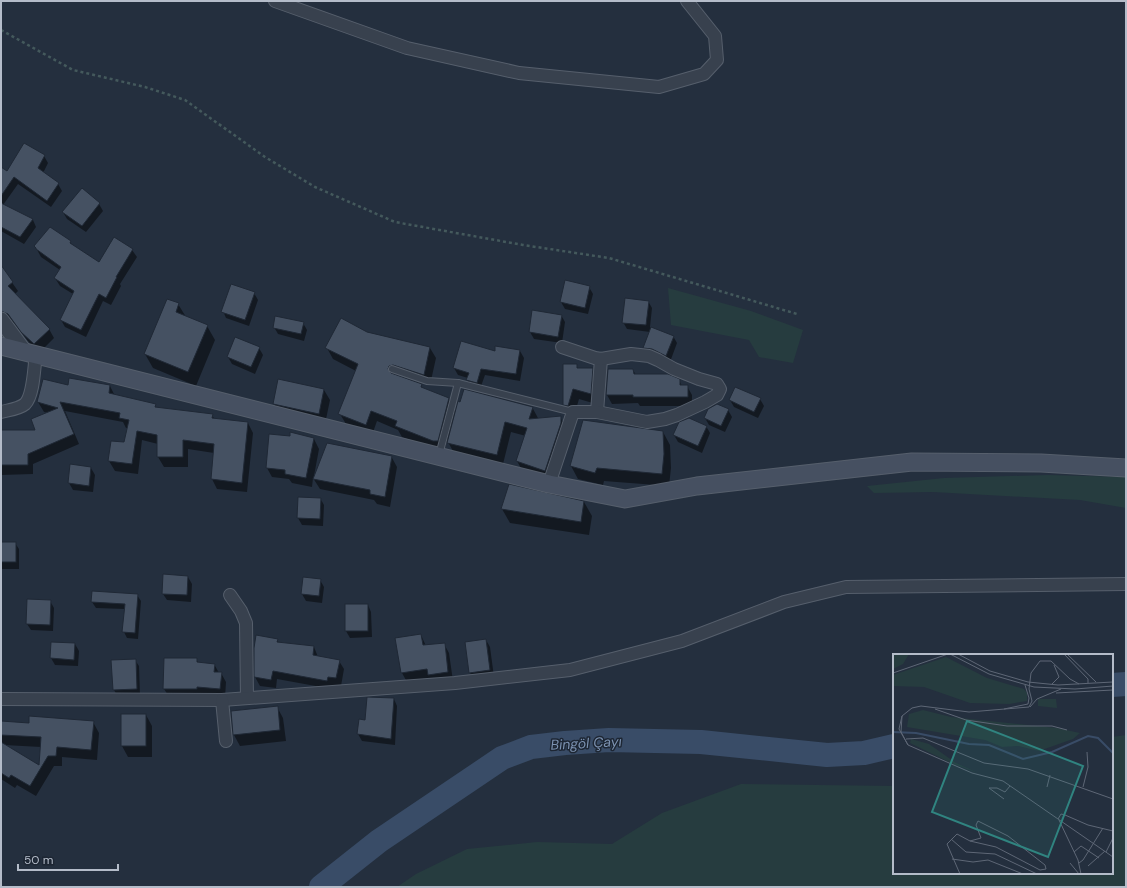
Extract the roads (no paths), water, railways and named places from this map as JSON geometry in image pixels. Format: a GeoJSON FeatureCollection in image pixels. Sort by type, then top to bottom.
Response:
{"type":"FeatureCollection","features":[{"type":"Feature","properties":{"kind":"main road"},"geometry":{"type":"LineString","coordinates":[[1,346],[549,484],[625,498],[697,486],[912,462],[1041,463],[1126,468]]}},
{"type":"Feature","properties":{"kind":"street"},"geometry":{"type":"LineString","coordinates":[[275,1],[407,48],[519,72],[659,87],[704,74],[717,60],[715,36],[687,1]]}},
{"type":"Feature","properties":{"kind":"street"},"geometry":{"type":"LineString","coordinates":[[1,320],[30,353],[31,394],[25,404],[13,410],[1,412]]}},
{"type":"Feature","properties":{"kind":"street"},"geometry":{"type":"LineString","coordinates":[[549,484],[573,412],[597,412],[647,422],[655,421],[677,415],[705,402],[717,395],[720,390],[717,384],[693,376],[649,356],[631,354],[601,359],[589,357],[562,347]]}},
{"type":"Feature","properties":{"kind":"street"},"geometry":{"type":"LineString","coordinates":[[597,412],[601,359]]}},
{"type":"Feature","properties":{"kind":"street"},"geometry":{"type":"LineString","coordinates":[[1,699],[222,700],[455,683],[570,670],[682,641],[784,602],[846,587],[1126,584]]}},
{"type":"Feature","properties":{"kind":"street"},"geometry":{"type":"LineString","coordinates":[[230,595],[241,611],[246,623],[246,698]]}},
{"type":"Feature","properties":{"kind":"street"},"geometry":{"type":"LineString","coordinates":[[222,700],[226,741]]}},
{"type":"Feature","properties":{"kind":"lane"},"geometry":{"type":"LineString","coordinates":[[392,369],[427,381],[458,383],[573,412]]}},
{"type":"Feature","properties":{"kind":"lane"},"geometry":{"type":"LineString","coordinates":[[439,456],[458,383]]}},
{"type":"Feature","properties":{"kind":"waterway","name":"Bingöl Çayı"},"geometry":{"type":"LineString","coordinates":[[1113,685],[1126,684]]}},
{"type":"Feature","properties":{"kind":"waterway","name":"Bingöl Çayı"},"geometry":{"type":"LineString","coordinates":[[321,887],[379,841],[502,758],[531,747],[609,740],[701,742],[827,755],[864,753],[893,746]]}}]}
